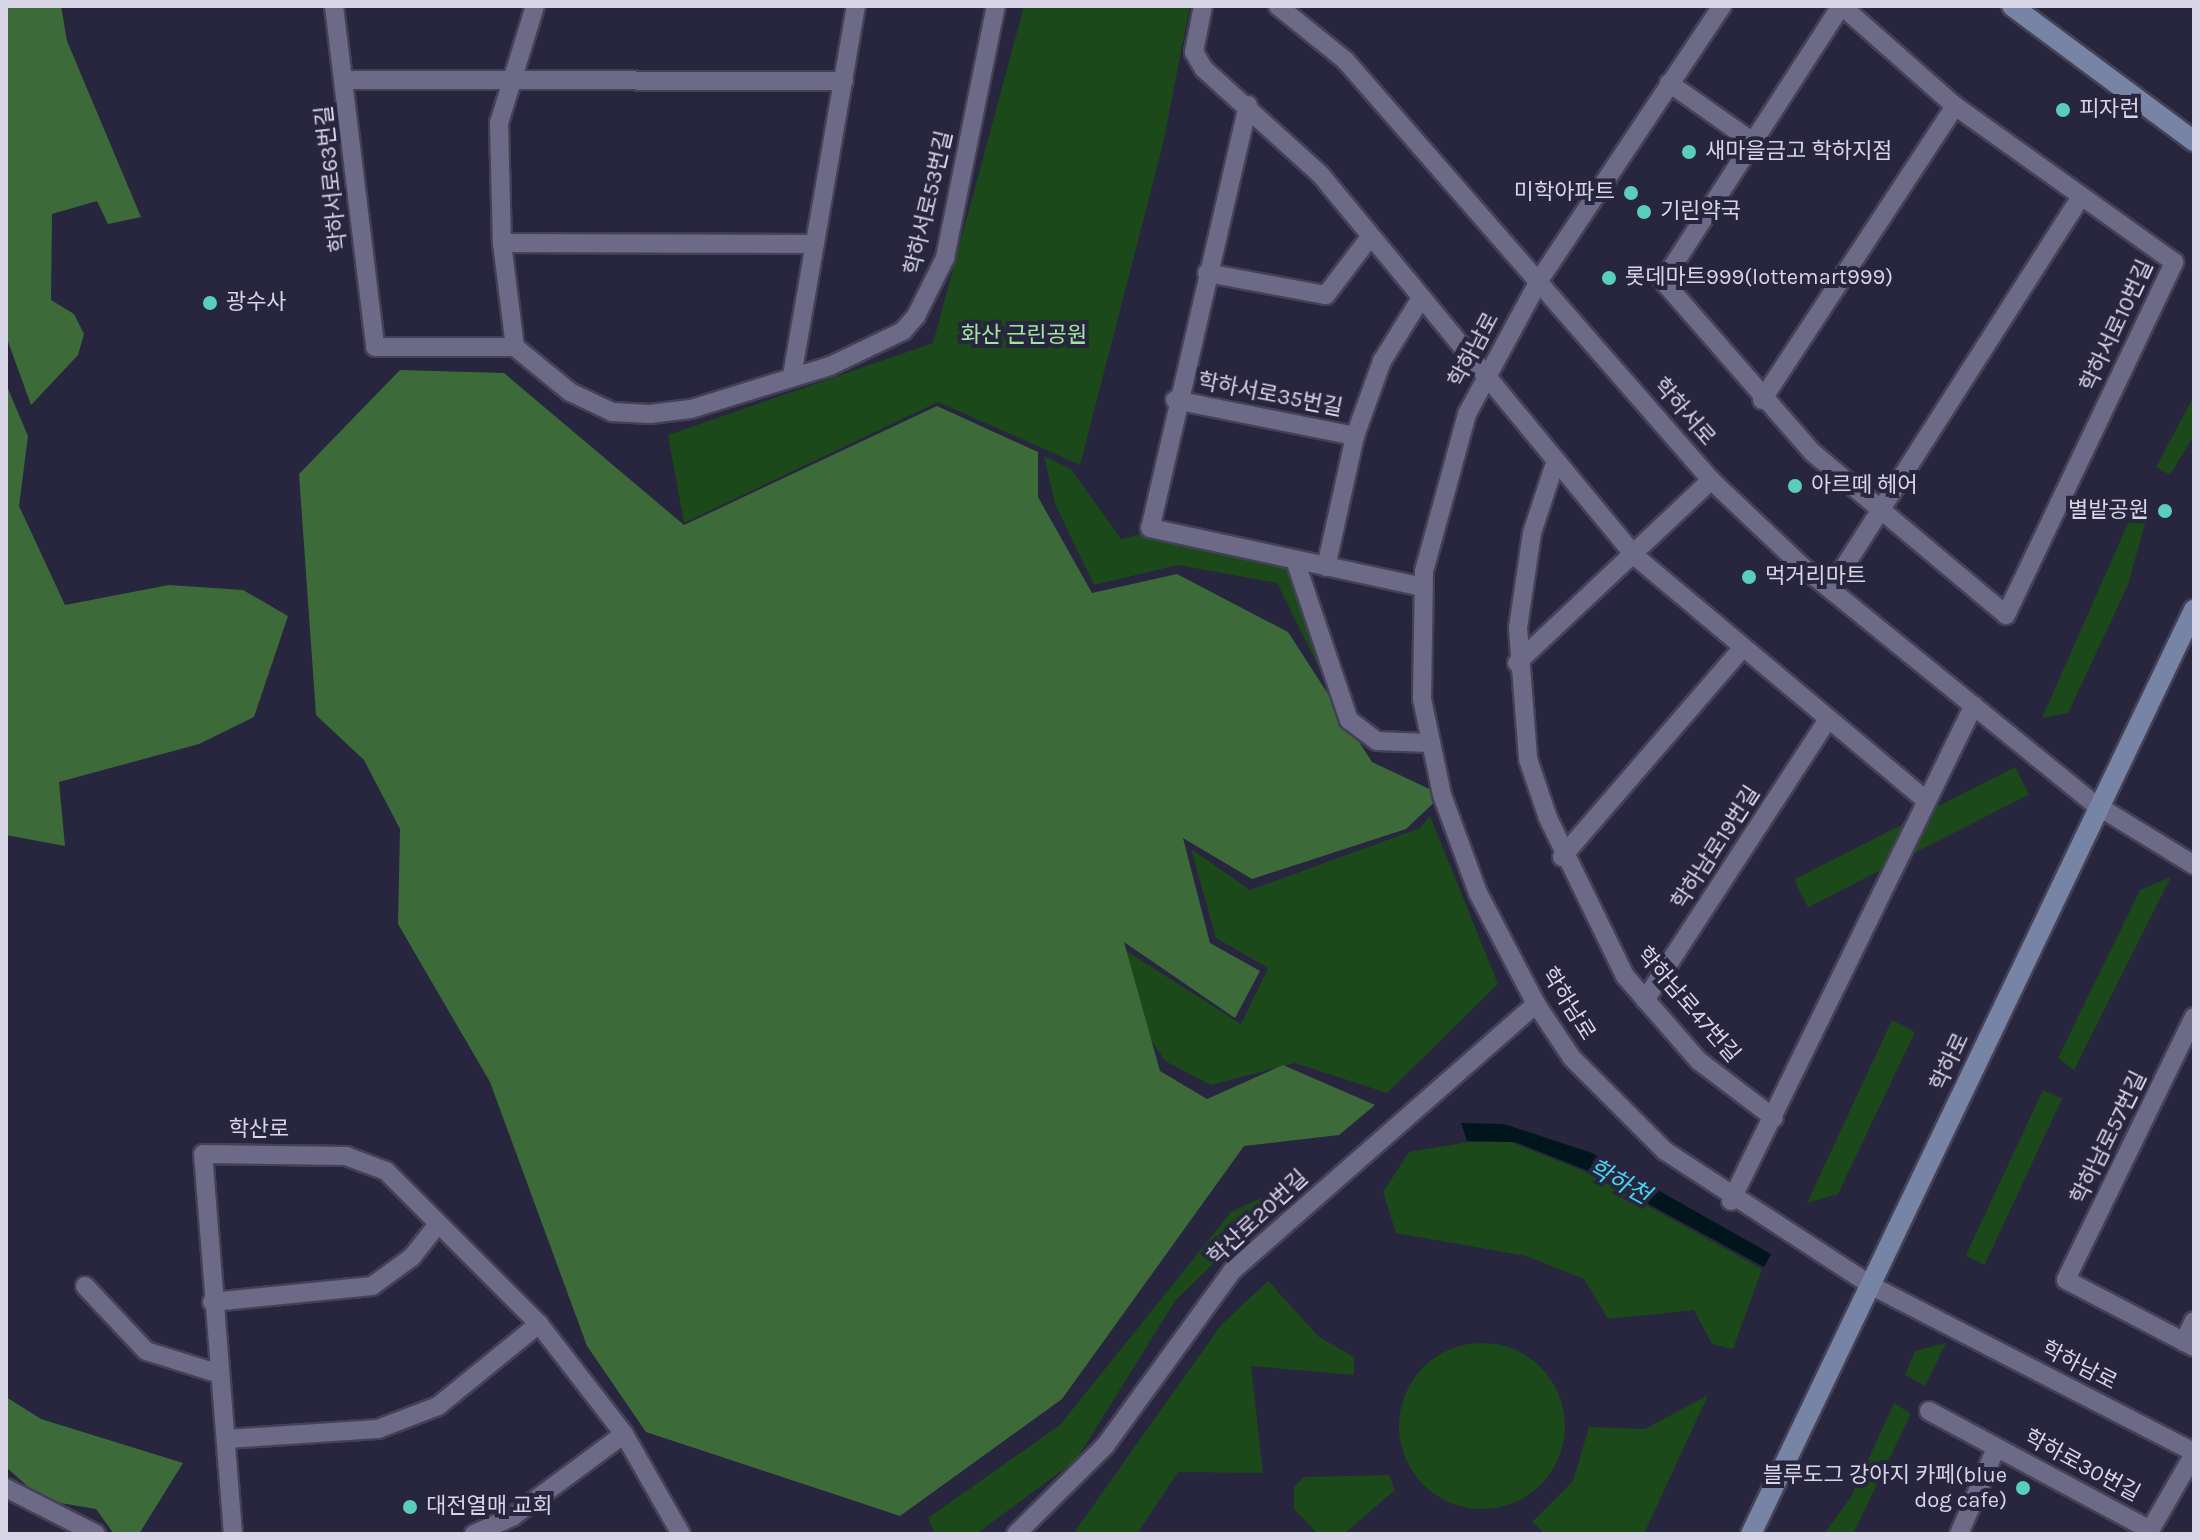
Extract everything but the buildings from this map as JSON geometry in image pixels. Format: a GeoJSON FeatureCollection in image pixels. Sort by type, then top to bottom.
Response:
{"type":"FeatureCollection","features":[{"type":"Feature","properties":{"kind":"street","name":"학하서로63번길"},"geometry":{"type":"LineString","coordinates":[[334,6],[375,347],[515,347]]}},
{"type":"Feature","properties":{"kind":"street"},"geometry":{"type":"LineString","coordinates":[[515,347],[502,243],[499,123],[507,84],[535,6]]}},
{"type":"Feature","properties":{"kind":"street"},"geometry":{"type":"LineString","coordinates":[[792,376],[856,6]]}},
{"type":"Feature","properties":{"kind":"street","name":"학하서로53번길"},"geometry":{"type":"LineString","coordinates":[[515,347],[570,392],[612,412],[691,409],[792,376],[903,331],[934,290],[996,6]]}},
{"type":"Feature","properties":{"kind":"street"},"geometry":{"type":"LineString","coordinates":[[1203,6],[1194,52],[1204,69],[1289,139],[1636,557],[1740,651],[1926,800]]}},
{"type":"Feature","properties":{"kind":"street","name":"학하서로"},"geometry":{"type":"LineString","coordinates":[[1278,6],[1345,60],[1540,279],[1711,480],[1830,589],[2096,805],[2194,865]]}},
{"type":"Feature","properties":{"kind":"street","name":"학하남로"},"geometry":{"type":"LineString","coordinates":[[1722,6],[1540,279],[1485,378],[1445,478],[1423,587],[1429,743],[1478,893],[1536,1004],[1618,1107],[1731,1201],[1872,1286],[2194,1453]]}},
{"type":"Feature","properties":{"kind":"street"},"geometry":{"type":"LineString","coordinates":[[1830,589],[1880,513],[2080,198],[1955,106],[1841,6],[1750,140],[1663,281],[1762,400],[1880,513]]}},
{"type":"Feature","properties":{"kind":"street"},"geometry":{"type":"LineString","coordinates":[[2012,6],[2194,141]]}},
{"type":"Feature","properties":{"kind":"street"},"geometry":{"type":"LineString","coordinates":[[345,80],[507,84],[844,81]]}},
{"type":"Feature","properties":{"kind":"street"},"geometry":{"type":"LineString","coordinates":[[1669,83],[1750,140]]}},
{"type":"Feature","properties":{"kind":"street","name":"학하서로35번길"},"geometry":{"type":"LineString","coordinates":[[1248,105],[1175,400],[1150,528],[1423,587]]}},
{"type":"Feature","properties":{"kind":"street"},"geometry":{"type":"LineString","coordinates":[[1762,400],[1955,106]]}},
{"type":"Feature","properties":{"kind":"street","name":"학하서로10번길"},"geometry":{"type":"LineString","coordinates":[[1880,513],[2006,615],[2174,262],[2080,198]]}},
{"type":"Feature","properties":{"kind":"street"},"geometry":{"type":"LineString","coordinates":[[1207,273],[1326,295],[1370,237]]}},
{"type":"Feature","properties":{"kind":"street"},"geometry":{"type":"LineString","coordinates":[[502,243],[815,244]]}},
{"type":"Feature","properties":{"kind":"street","name":"학하서로35번길"},"geometry":{"type":"LineString","coordinates":[[1326,567],[1355,436],[1382,361],[1421,298]]}},
{"type":"Feature","properties":{"kind":"street","name":"학하서로35번길"},"geometry":{"type":"LineString","coordinates":[[1175,400],[1355,436]]}},
{"type":"Feature","properties":{"kind":"street","name":"학하남로47번길"},"geometry":{"type":"LineString","coordinates":[[1555,463],[1532,533],[1517,663],[1528,759],[1562,857],[1645,1000],[1733,1092],[1774,1118]]}},
{"type":"Feature","properties":{"kind":"street"},"geometry":{"type":"LineString","coordinates":[[1517,663],[1636,557],[1711,480]]}},
{"type":"Feature","properties":{"kind":"street"},"geometry":{"type":"LineString","coordinates":[[1295,560],[1349,720],[1377,741],[1429,743]]}},
{"type":"Feature","properties":{"kind":"street","name":"학하로"},"geometry":{"type":"LineString","coordinates":[[1751,1534],[1872,1286],[2096,805],[2194,610]]}},
{"type":"Feature","properties":{"kind":"street"},"geometry":{"type":"LineString","coordinates":[[1562,857],[1740,651]]}},
{"type":"Feature","properties":{"kind":"street"},"geometry":{"type":"LineString","coordinates":[[1731,1201],[1974,705]]}},
{"type":"Feature","properties":{"kind":"street","name":"학하남로19번길"},"geometry":{"type":"LineString","coordinates":[[1645,1000],[1826,722]]}},
{"type":"Feature","properties":{"kind":"street","name":"학산로20번길"},"geometry":{"type":"LineString","coordinates":[[1016,1534],[1105,1446],[1232,1271],[1536,1004]]}},
{"type":"Feature","properties":{"kind":"street","name":"학하남로57번길"},"geometry":{"type":"LineString","coordinates":[[2189,1344],[2066,1280],[2194,1017]]}},
{"type":"Feature","properties":{"kind":"street","name":"학산로"},"geometry":{"type":"LineString","coordinates":[[233,1534],[227,1439],[212,1302],[203,1154],[346,1156],[386,1171],[539,1324],[624,1434],[681,1534]]}},
{"type":"Feature","properties":{"kind":"street"},"geometry":{"type":"LineString","coordinates":[[212,1302],[372,1286],[412,1257],[438,1224]]}},
{"type":"Feature","properties":{"kind":"street"},"geometry":{"type":"LineString","coordinates":[[85,1286],[146,1351],[220,1374]]}},
{"type":"Feature","properties":{"kind":"street"},"geometry":{"type":"LineString","coordinates":[[2189,1344],[2194,1321]]}},
{"type":"Feature","properties":{"kind":"street"},"geometry":{"type":"LineString","coordinates":[[227,1439],[378,1429],[438,1406],[539,1324]]}},
{"type":"Feature","properties":{"kind":"street"},"geometry":{"type":"LineString","coordinates":[[1929,1411],[1996,1448]]}},
{"type":"Feature","properties":{"kind":"street"},"geometry":{"type":"LineString","coordinates":[[474,1534],[512,1517],[624,1434]]}},
{"type":"Feature","properties":{"kind":"street","name":"학하로30번길"},"geometry":{"type":"LineString","coordinates":[[1959,1534],[1996,1448],[2149,1532],[2194,1453]]}},
{"type":"Feature","properties":{"kind":"street"},"geometry":{"type":"LineString","coordinates":[[6,1488],[96,1534]]}},
{"type":"Feature","properties":{"kind":"green space"},"geometry":{"type":"Polygon","coordinates":[[[6,6],[61,6],[67,41],[141,217],[108,224],[97,201],[52,214],[51,300],[74,314],[84,334],[78,355],[31,405],[6,336],[6,6]]]}},
{"type":"Feature","properties":{"kind":"green space","name":"화산 근린공원"},"geometry":{"type":"Polygon","coordinates":[[[1024,6],[1190,6],[1163,144],[1080,465],[938,402],[684,523],[668,435],[933,343],[1024,6]]]}},
{"type":"Feature","properties":{"kind":"green space"},"geometry":{"type":"Polygon","coordinates":[[[400,370],[504,373],[684,525],[937,406],[1038,452],[1038,497],[1092,593],[1177,574],[1288,632],[1372,762],[1442,795],[1406,829],[1252,879],[1183,838],[1210,943],[1260,971],[1235,1018],[1124,942],[1160,1071],[1207,1099],[1283,1065],[1375,1105],[1339,1135],[1244,1146],[1062,1399],[900,1516],[646,1432],[587,1346],[490,1082],[398,924],[400,829],[364,760],[316,715],[299,474],[400,370]]]}},
{"type":"Feature","properties":{"kind":"green space"},"geometry":{"type":"Polygon","coordinates":[[[6,384],[28,436],[19,506],[65,605],[169,585],[243,590],[288,616],[254,717],[199,744],[59,782],[65,846],[6,835],[6,384]]]}},
{"type":"Feature","properties":{"kind":"green space"},"geometry":{"type":"Polygon","coordinates":[[[2194,396],[2194,435],[2170,475],[2156,467],[2194,396]]]}},
{"type":"Feature","properties":{"kind":"green space"},"geometry":{"type":"Polygon","coordinates":[[[1044,456],[1071,469],[1121,539],[1142,534],[1286,568],[1325,680],[1277,583],[1178,565],[1094,585],[1055,504],[1044,456]]]}},
{"type":"Feature","properties":{"kind":"green space"},"geometry":{"type":"Polygon","coordinates":[[[2140,496],[2148,513],[2128,585],[2068,713],[2042,718],[2140,496]]]}},
{"type":"Feature","properties":{"kind":"green space"},"geometry":{"type":"Polygon","coordinates":[[[2015,767],[2029,795],[1808,907],[1794,880],[2015,767]]]}},
{"type":"Feature","properties":{"kind":"green space"},"geometry":{"type":"Polygon","coordinates":[[[1430,816],[1498,984],[1387,1093],[1295,1063],[1211,1085],[1165,1061],[1108,974],[1125,950],[1241,1024],[1268,968],[1216,938],[1191,849],[1250,890],[1420,828],[1430,816]]]}},
{"type":"Feature","properties":{"kind":"green space"},"geometry":{"type":"Polygon","coordinates":[[[2171,877],[2074,1070],[2058,1058],[2140,890],[2171,877]]]}},
{"type":"Feature","properties":{"kind":"green space"},"geometry":{"type":"Polygon","coordinates":[[[1892,1020],[1915,1032],[1838,1194],[1807,1203],[1892,1020]]]}},
{"type":"Feature","properties":{"kind":"green space"},"geometry":{"type":"Polygon","coordinates":[[[2043,1090],[2062,1099],[1985,1265],[1966,1256],[2043,1090]]]}},
{"type":"Feature","properties":{"kind":"green space"},"geometry":{"type":"Polygon","coordinates":[[[1469,1142],[1511,1142],[1584,1171],[1762,1269],[1733,1349],[1712,1344],[1694,1310],[1608,1319],[1584,1279],[1526,1256],[1396,1233],[1383,1192],[1409,1152],[1469,1142]]]}},
{"type":"Feature","properties":{"kind":"green space"},"geometry":{"type":"Polygon","coordinates":[[[1296,1182],[1175,1301],[1076,1460],[976,1534],[935,1534],[928,1518],[1060,1425],[1231,1212],[1296,1182]]]}},
{"type":"Feature","properties":{"kind":"green space"},"geometry":{"type":"Polygon","coordinates":[[[1268,1281],[1319,1337],[1354,1357],[1354,1375],[1251,1366],[1263,1473],[1178,1472],[1137,1534],[1073,1534],[1221,1325],[1268,1281]]]}},
{"type":"Feature","properties":{"kind":"green space"},"geometry":{"type":"Polygon","coordinates":[[[1482,1343],[1514,1349],[1541,1367],[1559,1394],[1565,1426],[1559,1458],[1541,1485],[1514,1503],[1482,1509],[1450,1503],[1423,1485],[1405,1458],[1399,1426],[1405,1394],[1423,1367],[1450,1349],[1482,1343]]]}},
{"type":"Feature","properties":{"kind":"green space"},"geometry":{"type":"Polygon","coordinates":[[[1946,1343],[1925,1386],[1905,1375],[1915,1351],[1946,1343]]]}},
{"type":"Feature","properties":{"kind":"green space"},"geometry":{"type":"Polygon","coordinates":[[[1708,1395],[1644,1534],[1545,1534],[1532,1522],[1573,1481],[1589,1427],[1645,1429],[1708,1395]]]}},
{"type":"Feature","properties":{"kind":"green space"},"geometry":{"type":"Polygon","coordinates":[[[6,1397],[41,1419],[183,1463],[139,1534],[114,1534],[96,1509],[43,1500],[6,1467],[6,1397]]]}},
{"type":"Feature","properties":{"kind":"green space"},"geometry":{"type":"Polygon","coordinates":[[[1894,1403],[1911,1414],[1853,1534],[1824,1534],[1851,1497],[1894,1403]]]}},
{"type":"Feature","properties":{"kind":"green space"},"geometry":{"type":"Polygon","coordinates":[[[1389,1475],[1395,1490],[1344,1534],[1318,1534],[1294,1509],[1294,1487],[1304,1477],[1389,1475]]]}},
{"type":"Feature","properties":{"kind":"water","name":"학하천"},"geometry":{"type":"Polygon","coordinates":[[[1461,1123],[1504,1124],[1592,1153],[1771,1254],[1764,1267],[1586,1170],[1515,1142],[1467,1141],[1461,1123]]]}},
{"type":"Feature","properties":{"kind":"place","name":"피자런"},"geometry":{"type":"Point","coordinates":[2063,110]}},
{"type":"Feature","properties":{"kind":"place","name":"새마을금고 학하지점"},"geometry":{"type":"Point","coordinates":[1689,152]}},
{"type":"Feature","properties":{"kind":"place","name":"미학아파트"},"geometry":{"type":"Point","coordinates":[1631,193]}},
{"type":"Feature","properties":{"kind":"place","name":"기린약국"},"geometry":{"type":"Point","coordinates":[1644,212]}},
{"type":"Feature","properties":{"kind":"place","name":"롯데마트999(lottemart999)"},"geometry":{"type":"Point","coordinates":[1609,278]}},
{"type":"Feature","properties":{"kind":"place","name":"광수사"},"geometry":{"type":"Point","coordinates":[210,303]}},
{"type":"Feature","properties":{"kind":"place","name":"아르떼 헤어"},"geometry":{"type":"Point","coordinates":[1795,486]}},
{"type":"Feature","properties":{"kind":"place","name":"별밭공원"},"geometry":{"type":"Point","coordinates":[2165,511]}},
{"type":"Feature","properties":{"kind":"place","name":"먹거리마트"},"geometry":{"type":"Point","coordinates":[1749,577]}},
{"type":"Feature","properties":{"kind":"place","name":"블루도그 강아지 카페(blue dog cafe)"},"geometry":{"type":"Point","coordinates":[2023,1488]}},
{"type":"Feature","properties":{"kind":"place","name":"대전열매 교회"},"geometry":{"type":"Point","coordinates":[410,1507]}}]}
